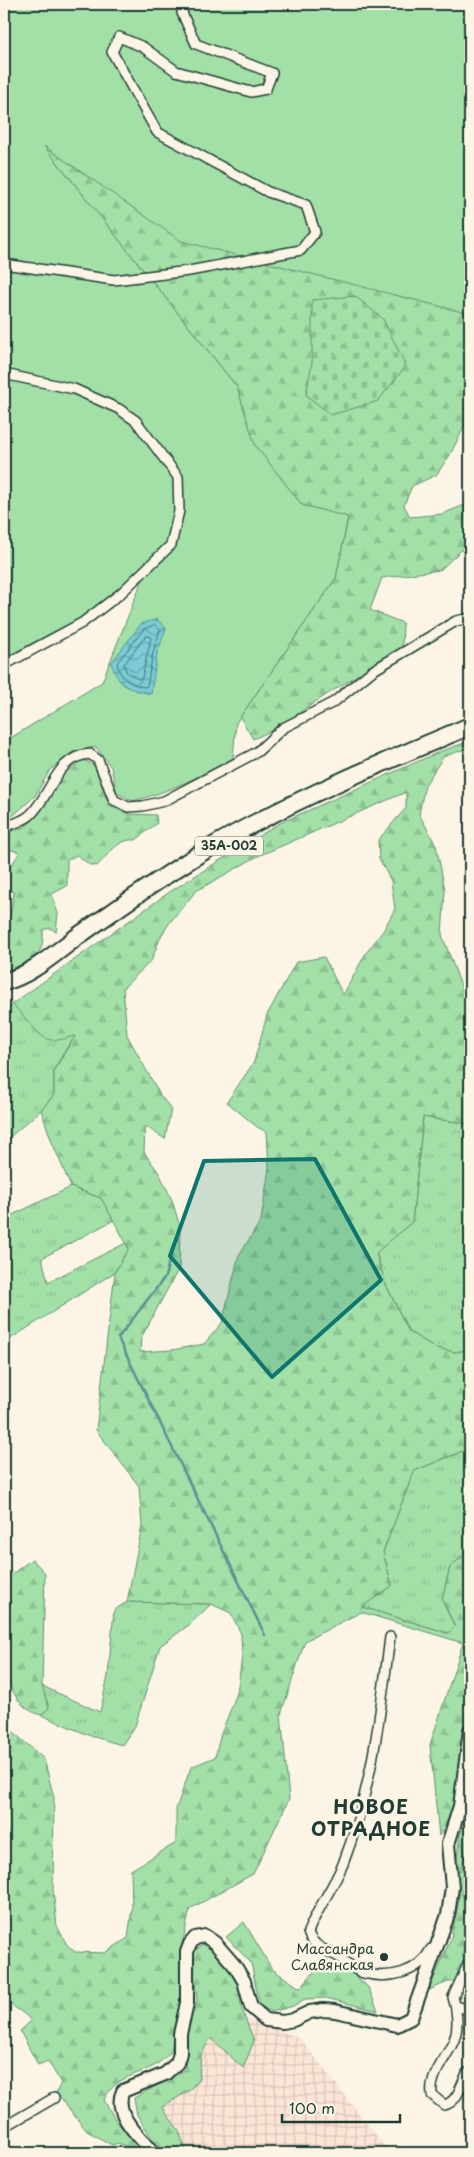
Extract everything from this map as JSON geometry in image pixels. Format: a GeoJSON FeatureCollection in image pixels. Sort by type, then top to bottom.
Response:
{"type":"FeatureCollection","features":[{"type":"Feature","properties":{"kind":"highway","name":"35А-002"},"geometry":{"type":"LineString","coordinates":[[4,982],[35,966],[120,906],[206,850],[258,822],[399,756],[470,726]]}},
{"type":"Feature","properties":{"kind":"highway","name":"35А-002"},"geometry":{"type":"LineString","coordinates":[[4,989],[40,972],[150,894],[272,822],[376,773],[470,733]]}},
{"type":"Feature","properties":{"kind":"main road"},"geometry":{"type":"LineString","coordinates":[[154,2153],[121,2112],[118,2101],[122,2091],[165,2074],[177,2063],[180,2053],[180,2034],[188,2003],[187,1952],[195,1938],[205,1936],[221,1949],[240,1973],[251,2007],[266,2020],[283,2022],[317,2010],[329,2010],[397,2025],[411,2018],[448,1915],[452,1887],[448,1844],[460,1806],[470,1730]]}},
{"type":"Feature","properties":{"kind":"street"},"geometry":{"type":"LineString","coordinates":[[4,264],[114,280],[188,271],[301,250],[314,232],[306,204],[268,192],[156,132],[112,52],[119,37],[143,47],[176,71],[251,92],[266,89],[272,73],[196,44],[182,14],[184,4]]}},
{"type":"Feature","properties":{"kind":"street"},"geometry":{"type":"LineString","coordinates":[[4,374],[74,389],[119,409],[136,421],[178,478],[179,511],[171,545],[120,594],[82,623],[4,665]]}},
{"type":"Feature","properties":{"kind":"street"},"geometry":{"type":"LineString","coordinates":[[4,827],[20,822],[30,814],[60,770],[70,760],[81,755],[90,754],[98,760],[114,800],[119,803],[128,807],[164,801],[257,752],[283,728],[334,702],[372,671],[456,621],[470,618]]}},
{"type":"Feature","properties":{"kind":"street"},"geometry":{"type":"LineString","coordinates":[[390,1637],[374,1756],[364,1800],[342,1866],[308,1932],[315,1945],[361,1972],[387,1975],[410,1971],[419,1966],[427,1957],[448,1915]]}},
{"type":"Feature","properties":{"kind":"street"},"geometry":{"type":"LineString","coordinates":[[460,1806],[470,1790]]}},
{"type":"Feature","properties":{"kind":"street"},"geometry":{"type":"LineString","coordinates":[[470,1960],[453,1997],[456,2006],[454,2039],[441,2062],[431,2088],[432,2095],[444,2105],[455,2098],[467,2073],[470,2072]]}},
{"type":"Feature","properties":{"kind":"street"},"geometry":{"type":"LineString","coordinates":[[456,2006],[470,2010]]}},
{"type":"Feature","properties":{"kind":"street"},"geometry":{"type":"LineString","coordinates":[[4,2127],[54,2098]]}},
{"type":"Feature","properties":{"kind":"highlighted area"},"geometry":{"type":"Polygon","coordinates":[[[315,1159],[381,1280],[272,1377],[170,1256],[204,1161],[315,1159]]]}},
{"type":"Feature","properties":{"kind":"shaded area"},"geometry":{"type":"Polygon","coordinates":[[[244,2018],[300,2038],[390,2153],[169,2153],[138,2100],[193,2074],[204,2028],[244,2018]]]}},
{"type":"Feature","properties":{"kind":"green space"},"geometry":{"type":"Polygon","coordinates":[[[4,4],[470,4],[470,415],[450,455],[436,475],[412,486],[404,505],[410,517],[442,514],[470,503],[470,542],[440,570],[382,578],[370,610],[403,623],[402,648],[263,735],[253,739],[240,717],[336,578],[348,518],[302,505],[254,445],[237,387],[4,96],[4,4]]]}},
{"type":"Feature","properties":{"kind":"green space"},"geometry":{"type":"Polygon","coordinates":[[[4,4],[470,4],[470,314],[181,241],[44,146],[237,387],[255,445],[302,505],[348,517],[336,578],[236,723],[233,758],[185,783],[133,801],[117,793],[111,767],[96,747],[74,751],[50,770],[35,796],[4,821],[4,742],[102,682],[143,578],[97,609],[4,658],[4,4]]]}},
{"type":"Feature","properties":{"kind":"green space"},"geometry":{"type":"Polygon","coordinates":[[[355,296],[383,319],[406,366],[378,401],[331,415],[306,395],[312,362],[312,300],[355,296]]]}},
{"type":"Feature","properties":{"kind":"green space"},"geometry":{"type":"Polygon","coordinates":[[[470,741],[470,747],[443,757],[425,785],[419,814],[436,845],[445,890],[442,935],[463,991],[470,995],[470,1124],[423,1117],[412,1222],[376,1253],[385,1283],[409,1332],[436,1348],[455,1352],[470,1350],[470,1448],[414,1471],[383,1552],[392,1586],[362,1607],[448,1633],[455,1626],[442,1600],[450,1567],[470,1550],[470,1711],[459,1798],[439,1836],[430,1745],[463,1643],[361,1612],[305,1641],[281,1714],[289,1799],[253,1874],[190,1909],[180,1954],[183,1977],[182,1997],[176,2018],[171,2052],[155,2066],[119,2082],[108,2092],[104,2100],[116,2121],[144,2153],[138,2153],[119,2143],[112,2145],[87,2131],[56,2093],[61,2083],[48,2061],[38,2065],[20,2031],[31,2021],[4,1997],[4,1724],[44,1759],[54,1798],[53,1890],[57,1926],[67,1945],[75,1952],[105,1953],[128,1938],[132,1909],[131,1870],[176,1843],[176,1809],[191,1767],[215,1757],[221,1734],[237,1693],[242,1657],[241,1634],[231,1613],[211,1604],[127,1602],[142,1526],[139,1486],[96,1430],[115,1272],[129,1248],[101,1198],[71,1187],[41,1110],[54,1095],[54,1070],[75,1036],[58,1040],[47,1039],[36,1031],[12,1004],[171,891],[278,824],[439,752],[470,741]],[[406,792],[256,857],[196,891],[161,936],[151,961],[123,988],[127,1035],[160,1095],[171,1109],[165,1139],[145,1126],[144,1152],[159,1173],[172,1200],[180,1227],[179,1268],[141,1338],[140,1352],[172,1350],[204,1344],[222,1323],[239,1255],[261,1221],[269,1168],[267,1132],[257,1127],[227,1102],[254,1062],[267,1015],[296,962],[324,957],[343,995],[366,953],[383,931],[395,909],[391,881],[379,859],[378,840],[406,808],[406,792]]]}},
{"type":"Feature","properties":{"kind":"green space"},"geometry":{"type":"Polygon","coordinates":[[[83,760],[94,765],[109,805],[128,814],[156,815],[157,823],[136,840],[119,844],[97,866],[90,865],[77,855],[67,860],[67,886],[52,894],[58,914],[56,932],[50,928],[43,930],[43,940],[38,954],[27,962],[4,971],[4,923],[9,921],[14,893],[5,885],[6,874],[20,852],[4,848],[4,832],[26,826],[41,809],[64,772],[83,760]]]}},
{"type":"Feature","properties":{"kind":"green space"},"geometry":{"type":"Polygon","coordinates":[[[12,1004],[28,1020],[76,1036],[65,1050],[54,1070],[54,1095],[41,1110],[4,1142],[4,1043],[8,1041],[7,1013],[12,1004]]]}},
{"type":"Feature","properties":{"kind":"green space"},"geometry":{"type":"Polygon","coordinates":[[[423,1117],[470,1124],[470,1350],[455,1352],[436,1348],[409,1332],[385,1283],[376,1252],[412,1222],[423,1117]]]}},
{"type":"Feature","properties":{"kind":"green space"},"geometry":{"type":"Polygon","coordinates":[[[71,1187],[101,1198],[114,1220],[42,1258],[48,1282],[126,1243],[129,1249],[115,1272],[4,1343],[4,1219],[71,1187]]]}},
{"type":"Feature","properties":{"kind":"green space"},"geometry":{"type":"Polygon","coordinates":[[[470,1448],[470,1550],[450,1567],[442,1600],[455,1627],[448,1633],[361,1607],[392,1586],[383,1552],[414,1471],[470,1448]]]}},
{"type":"Feature","properties":{"kind":"green space"},"geometry":{"type":"Polygon","coordinates":[[[32,1559],[45,1573],[42,1686],[49,1708],[41,1715],[34,1713],[24,1706],[17,1698],[8,1681],[4,1680],[4,1580],[32,1559]]]}},
{"type":"Feature","properties":{"kind":"green space"},"geometry":{"type":"Polygon","coordinates":[[[127,1602],[211,1604],[189,1625],[160,1646],[135,1726],[122,1745],[91,1736],[41,1715],[49,1708],[42,1686],[100,1712],[108,1676],[114,1610],[127,1602]]]}},
{"type":"Feature","properties":{"kind":"green space"},"geometry":{"type":"Polygon","coordinates":[[[470,1813],[470,1837],[462,1866],[470,1868],[470,1939],[462,1956],[470,1958],[470,1980],[448,1982],[429,1990],[451,1938],[458,1904],[456,1865],[460,1834],[470,1813]]]}},
{"type":"Feature","properties":{"kind":"green space"},"geometry":{"type":"Polygon","coordinates":[[[244,1922],[272,1969],[300,1988],[320,1965],[347,1968],[368,1987],[378,2011],[326,1998],[305,1999],[293,2006],[272,2012],[260,2006],[251,1963],[226,1937],[244,1922]]]}},
{"type":"Feature","properties":{"kind":"green space"},"geometry":{"type":"Polygon","coordinates":[[[208,1943],[236,1975],[242,2010],[254,2041],[243,2068],[211,2038],[201,2054],[199,2078],[190,2090],[162,2107],[179,2131],[187,2153],[162,2153],[137,2115],[134,2098],[185,2070],[187,2034],[197,2000],[192,1953],[203,1944],[208,1943]]]}},
{"type":"Feature","properties":{"kind":"water"},"geometry":{"type":"Polygon","coordinates":[[[157,619],[166,628],[157,654],[151,694],[125,686],[118,678],[111,663],[141,624],[157,619]]]}},
{"type":"Feature","properties":{"kind":"waterway"},"geometry":{"type":"LineString","coordinates":[[170,1257],[165,1277],[118,1338],[265,1635]]}},
{"type":"Feature","properties":{"kind":"place","name":"Массандра Славянская"},"geometry":{"type":"Point","coordinates":[384,1957]}},
{"type":"Feature","properties":{"kind":"district","name":"НОВОЕ ОТРАДНОЕ"},"geometry":{"type":"Point","coordinates":[371,1818]}}]}
